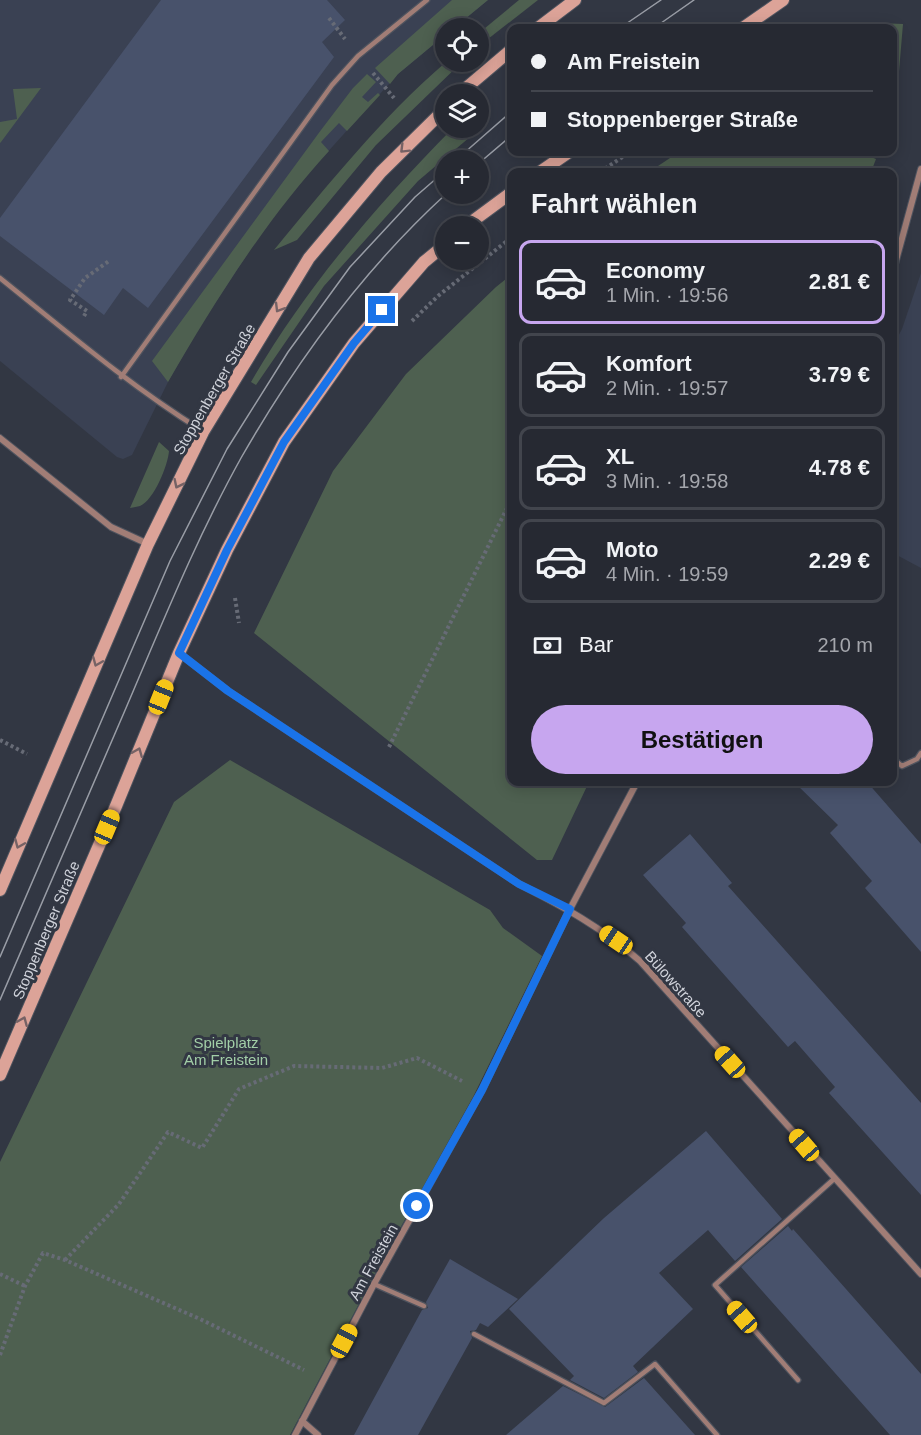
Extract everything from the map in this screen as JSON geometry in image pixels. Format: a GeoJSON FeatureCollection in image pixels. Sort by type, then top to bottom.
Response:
{"type":"FeatureCollection","features":[{"type":"Feature","properties":{"kind":"main road"},"geometry":{"type":"LineString","coordinates":[[543,24],[575,0]]}},
{"type":"Feature","properties":{"kind":"main road"},"geometry":{"type":"LineString","coordinates":[[749,24],[783,0]]}},
{"type":"Feature","properties":{"kind":"main road"},"geometry":{"type":"LineString","coordinates":[[471,84],[507,53]]}},
{"type":"Feature","properties":{"kind":"main road","name":"Stoppenberger Straße"},"geometry":{"type":"LineString","coordinates":[[0,890],[148,544],[203,432],[309,258],[381,172],[435,119]]}},
{"type":"Feature","properties":{"kind":"main road"},"geometry":{"type":"LineString","coordinates":[[546,168],[563,156]]}},
{"type":"Feature","properties":{"kind":"main road"},"geometry":{"type":"LineString","coordinates":[[480,216],[507,196]]}},
{"type":"Feature","properties":{"kind":"main road","name":"Stoppenberger Straße"},"geometry":{"type":"LineString","coordinates":[[0,1075],[179,653],[227,550],[284,442],[354,343],[424,262],[435,253]]}},
{"type":"Feature","properties":{"kind":"street"},"geometry":{"type":"LineString","coordinates":[[897,257],[921,169]]}},
{"type":"Feature","properties":{"kind":"street"},"geometry":{"type":"LineString","coordinates":[[0,438],[111,527],[148,544]]}},
{"type":"Feature","properties":{"kind":"street","name":"Bülowstraße"},"geometry":{"type":"LineString","coordinates":[[179,653],[228,691],[519,884],[570,909],[616,940],[640,961],[921,1274]]}},
{"type":"Feature","properties":{"kind":"street","name":"Am Freistein"},"geometry":{"type":"LineString","coordinates":[[295,1435],[374,1284],[482,1090],[570,909],[635,786]]}},
{"type":"Feature","properties":{"kind":"street"},"geometry":{"type":"LineString","coordinates":[[302,1421],[318,1435]]}},
{"type":"Feature","properties":{"kind":"lane"},"geometry":{"type":"LineString","coordinates":[[121,377],[332,85],[358,56],[427,0]]}},
{"type":"Feature","properties":{"kind":"lane"},"geometry":{"type":"LineString","coordinates":[[0,278],[121,377],[203,432]]}},
{"type":"Feature","properties":{"kind":"lane"},"geometry":{"type":"LineString","coordinates":[[897,762],[902,766],[917,759],[921,753]]}},
{"type":"Feature","properties":{"kind":"lane"},"geometry":{"type":"LineString","coordinates":[[798,1380],[715,1285],[834,1179]]}},
{"type":"Feature","properties":{"kind":"lane"},"geometry":{"type":"LineString","coordinates":[[374,1284],[424,1306]]}},
{"type":"Feature","properties":{"kind":"lane"},"geometry":{"type":"LineString","coordinates":[[474,1334],[604,1403],[655,1364],[717,1435]]}},
{"type":"Feature","properties":{"kind":"path"},"geometry":{"type":"LineString","coordinates":[[606,168],[624,156]]}},
{"type":"Feature","properties":{"kind":"path"},"geometry":{"type":"LineString","coordinates":[[410,322],[507,241]]}},
{"type":"Feature","properties":{"kind":"path"},"geometry":{"type":"LineString","coordinates":[[87,311],[70,300],[85,278],[109,261]]}},
{"type":"Feature","properties":{"kind":"path"},"geometry":{"type":"LineString","coordinates":[[389,747],[507,508]]}},
{"type":"Feature","properties":{"kind":"path"},"geometry":{"type":"LineString","coordinates":[[235,593],[235,607],[239,623]]}},
{"type":"Feature","properties":{"kind":"path"},"geometry":{"type":"LineString","coordinates":[[0,740],[27,754]]}},
{"type":"Feature","properties":{"kind":"path"},"geometry":{"type":"LineString","coordinates":[[65,1260],[119,1204],[168,1132],[202,1148],[239,1089],[294,1066],[382,1068],[417,1058],[482,1090]]}},
{"type":"Feature","properties":{"kind":"path"},"geometry":{"type":"LineString","coordinates":[[0,1355],[25,1286],[43,1253],[65,1260],[200,1318],[323,1380]]}},
{"type":"Feature","properties":{"kind":"path"},"geometry":{"type":"LineString","coordinates":[[0,1274],[25,1286]]}},
{"type":"Feature","properties":{"kind":"shaded area"},"geometry":{"type":"Polygon","coordinates":[[[0,0],[488,0],[466,18],[435,18],[435,43],[398,74],[296,187],[256,241],[200,326],[168,382],[132,455],[123,459],[117,457],[0,361],[0,0]]]}},
{"type":"Feature","properties":{"kind":"shaded area"},"geometry":{"type":"Polygon","coordinates":[[[921,273],[921,568],[897,555],[897,338],[921,273]]]}},
{"type":"Feature","properties":{"kind":"green space"},"geometry":{"type":"Polygon","coordinates":[[[452,0],[488,0],[466,18],[435,18],[435,43],[398,74],[390,84],[375,68],[452,0]]]}},
{"type":"Feature","properties":{"kind":"green space"},"geometry":{"type":"Polygon","coordinates":[[[519,0],[538,0],[507,24],[489,38],[489,25],[519,0]]]}},
{"type":"Feature","properties":{"kind":"green space"},"geometry":{"type":"Polygon","coordinates":[[[878,23],[903,24],[897,95],[897,24],[876,24],[878,23]]]}},
{"type":"Feature","properties":{"kind":"green space"},"geometry":{"type":"Polygon","coordinates":[[[435,72],[452,72],[439,84],[435,84],[435,88],[376,145],[297,240],[274,250],[377,129],[435,72]]]}},
{"type":"Feature","properties":{"kind":"green space"},"geometry":{"type":"Polygon","coordinates":[[[367,74],[376,82],[362,97],[368,102],[378,93],[380,95],[347,131],[339,123],[321,142],[329,151],[262,233],[168,382],[152,361],[321,130],[353,88],[367,74]]]}},
{"type":"Feature","properties":{"kind":"green space"},"geometry":{"type":"Polygon","coordinates":[[[41,88],[0,143],[0,122],[17,119],[13,89],[41,88]]]}},
{"type":"Feature","properties":{"kind":"green space"},"geometry":{"type":"Polygon","coordinates":[[[444,138],[469,138],[455,150],[435,150],[435,167],[418,181],[324,286],[256,385],[251,382],[272,347],[319,280],[397,187],[444,138]]]}},
{"type":"Feature","properties":{"kind":"green space"},"geometry":{"type":"Polygon","coordinates":[[[673,156],[868,156],[876,159],[873,168],[655,168],[673,156]]]}},
{"type":"Feature","properties":{"kind":"green space"},"geometry":{"type":"Polygon","coordinates":[[[507,278],[507,786],[587,786],[552,860],[537,860],[254,633],[333,471],[406,374],[507,278]]]}},
{"type":"Feature","properties":{"kind":"green space"},"geometry":{"type":"Polygon","coordinates":[[[159,442],[169,451],[159,482],[145,502],[140,506],[130,508],[159,442]]]}},
{"type":"Feature","properties":{"kind":"green space","name":"Spielplatz Am Freistein"},"geometry":{"type":"Polygon","coordinates":[[[230,760],[490,910],[503,928],[542,956],[473,1097],[373,1277],[290,1435],[0,1435],[0,1162],[174,802],[230,760]]]}},
{"type":"Feature","properties":{"kind":"building"},"geometry":{"type":"Polygon","coordinates":[[[161,0],[327,0],[345,20],[322,42],[334,57],[148,308],[123,288],[104,315],[0,236],[0,218],[161,0]]]}},
{"type":"Feature","properties":{"kind":"building"},"geometry":{"type":"Polygon","coordinates":[[[798,786],[870,786],[921,844],[921,952],[865,888],[872,881],[830,833],[838,825],[798,786]]]}},
{"type":"Feature","properties":{"kind":"building"},"geometry":{"type":"Polygon","coordinates":[[[690,834],[732,883],[728,886],[921,1103],[921,1195],[829,1093],[835,1087],[795,1041],[788,1047],[682,927],[686,923],[643,875],[690,834]]]}},
{"type":"Feature","properties":{"kind":"building"},"geometry":{"type":"Polygon","coordinates":[[[706,1131],[782,1219],[735,1261],[708,1230],[659,1273],[693,1309],[633,1366],[638,1372],[604,1398],[570,1380],[574,1376],[509,1309],[604,1218],[706,1131]]]}},
{"type":"Feature","properties":{"kind":"building"},"geometry":{"type":"Polygon","coordinates":[[[788,1226],[921,1374],[921,1435],[890,1435],[741,1267],[788,1226]]]}},
{"type":"Feature","properties":{"kind":"building"},"geometry":{"type":"Polygon","coordinates":[[[450,1259],[518,1299],[488,1327],[480,1323],[476,1330],[470,1331],[472,1338],[418,1435],[354,1435],[422,1310],[428,1308],[426,1302],[450,1259]]]}},
{"type":"Feature","properties":{"kind":"building"},"geometry":{"type":"Polygon","coordinates":[[[644,1378],[695,1435],[506,1435],[563,1386],[605,1407],[644,1378]]]}},
{"type":"Feature","properties":{"kind":"tram line"},"geometry":{"type":"LineString","coordinates":[[626,24],[661,0]]}},
{"type":"Feature","properties":{"kind":"tram line"},"geometry":{"type":"LineString","coordinates":[[660,24],[694,0]]}},
{"type":"Feature","properties":{"kind":"tram line"},"geometry":{"type":"LineString","coordinates":[[467,150],[507,115]]}},
{"type":"Feature","properties":{"kind":"tram line"},"geometry":{"type":"LineString","coordinates":[[489,155],[507,139]]}},
{"type":"Feature","properties":{"kind":"tram line"},"geometry":{"type":"LineString","coordinates":[[0,957],[170,561],[227,449],[288,352],[350,267],[415,197],[435,180]]}},
{"type":"Feature","properties":{"kind":"tram line"},"geometry":{"type":"LineString","coordinates":[[0,1000],[180,582],[241,458],[262,422],[333,318],[387,253],[436,204]]}},
{"type":"Feature","properties":{"kind":"route"},"geometry":{"type":"LineString","coordinates":[[382,310],[354,343],[284,442],[227,550],[179,653],[228,691],[519,884],[570,909],[482,1090],[417,1206]]}}]}
